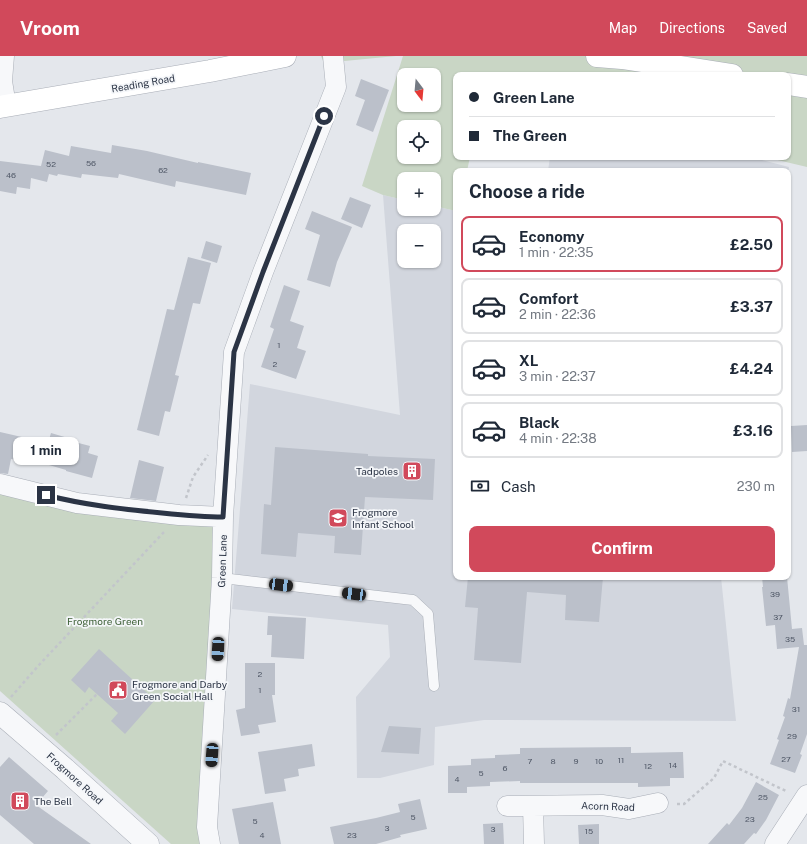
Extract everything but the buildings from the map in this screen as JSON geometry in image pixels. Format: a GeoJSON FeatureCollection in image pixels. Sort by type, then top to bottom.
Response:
{"type":"FeatureCollection","features":[{"type":"Feature","properties":{"kind":"main road","name":"Reading Road"},"geometry":{"type":"LineString","coordinates":[[3,107],[210,71],[285,56]]}},
{"type":"Feature","properties":{"kind":"main road"},"geometry":{"type":"LineString","coordinates":[[597,56],[622,58],[713,72]]}},
{"type":"Feature","properties":{"kind":"main road"},"geometry":{"type":"LineString","coordinates":[[791,84],[807,87]]}},
{"type":"Feature","properties":{"kind":"street"},"geometry":{"type":"LineString","coordinates":[[3,107],[2,80],[4,56]]}},
{"type":"Feature","properties":{"kind":"street","name":"Green Lane"},"geometry":{"type":"LineString","coordinates":[[210,844],[207,827],[222,578],[223,517],[234,352],[263,272],[336,88],[333,56]]}},
{"type":"Feature","properties":{"kind":"street"},"geometry":{"type":"LineString","coordinates":[[0,484],[77,503],[179,515],[223,517]]}},
{"type":"Feature","properties":{"kind":"street","name":"Frogmore Road"},"geometry":{"type":"LineString","coordinates":[[5,705],[42,749],[148,844]]}},
{"type":"Feature","properties":{"kind":"street"},"geometry":{"type":"LineString","coordinates":[[775,844],[806,797]]}},
{"type":"Feature","properties":{"kind":"street","name":"Acorn Road"},"geometry":{"type":"LineString","coordinates":[[507,806],[602,804],[629,809],[658,804]]}},
{"type":"Feature","properties":{"kind":"street"},"geometry":{"type":"LineString","coordinates":[[533,806],[534,844]]}},
{"type":"Feature","properties":{"kind":"lane"},"geometry":{"type":"LineString","coordinates":[[222,578],[413,600],[428,614],[434,686]]}},
{"type":"Feature","properties":{"kind":"path"},"geometry":{"type":"LineString","coordinates":[[5,705],[39,665],[179,515]]}},
{"type":"Feature","properties":{"kind":"path"},"geometry":{"type":"LineString","coordinates":[[42,749],[97,694]]}},
{"type":"Feature","properties":{"kind":"path"},"geometry":{"type":"LineString","coordinates":[[658,804],[684,804],[714,778],[723,761],[792,794],[806,797]]}},
{"type":"Feature","properties":{"kind":"shaded area"},"geometry":{"type":"Polygon","coordinates":[[[550,160],[762,160],[789,167],[789,168],[548,168],[550,160]]]}},
{"type":"Feature","properties":{"kind":"shaded area"},"geometry":{"type":"Polygon","coordinates":[[[383,195],[397,198],[397,216],[441,216],[441,208],[453,210],[453,580],[721,580],[736,721],[484,720],[435,727],[434,765],[380,778],[357,778],[356,697],[390,657],[388,625],[232,609],[250,384],[400,415],[383,195]]]}},
{"type":"Feature","properties":{"kind":"green space"},"geometry":{"type":"Polygon","coordinates":[[[321,56],[396,56],[324,63],[321,56]]]}},
{"type":"Feature","properties":{"kind":"green space"},"geometry":{"type":"Polygon","coordinates":[[[403,56],[807,56],[807,167],[778,160],[791,160],[791,72],[453,72],[453,160],[469,160],[468,168],[453,168],[453,210],[441,208],[441,172],[397,172],[397,198],[383,195],[362,186],[397,75],[397,112],[441,112],[441,68],[399,68],[403,56]]]}},
{"type":"Feature","properties":{"kind":"green space","name":"Frogmore Green"},"geometry":{"type":"Polygon","coordinates":[[[0,490],[214,526],[201,844],[171,844],[0,691],[0,490]]]}},
{"type":"Feature","properties":{"kind":"place","name":"Tadpoles"},"geometry":{"type":"Point","coordinates":[412,471]}},
{"type":"Feature","properties":{"kind":"place","name":"Frogmore Infant School"},"geometry":{"type":"Point","coordinates":[338,518]}},
{"type":"Feature","properties":{"kind":"place","name":"Frogmore and Darby Green Social Hall"},"geometry":{"type":"Point","coordinates":[118,690]}},
{"type":"Feature","properties":{"kind":"place","name":"The Bell"},"geometry":{"type":"Point","coordinates":[20,801]}},
{"type":"Feature","properties":{"kind":"route"},"geometry":{"type":"LineString","coordinates":[[46,495],[77,503],[110,508],[202,517],[223,517],[234,352],[263,272],[324,116]]}}]}
